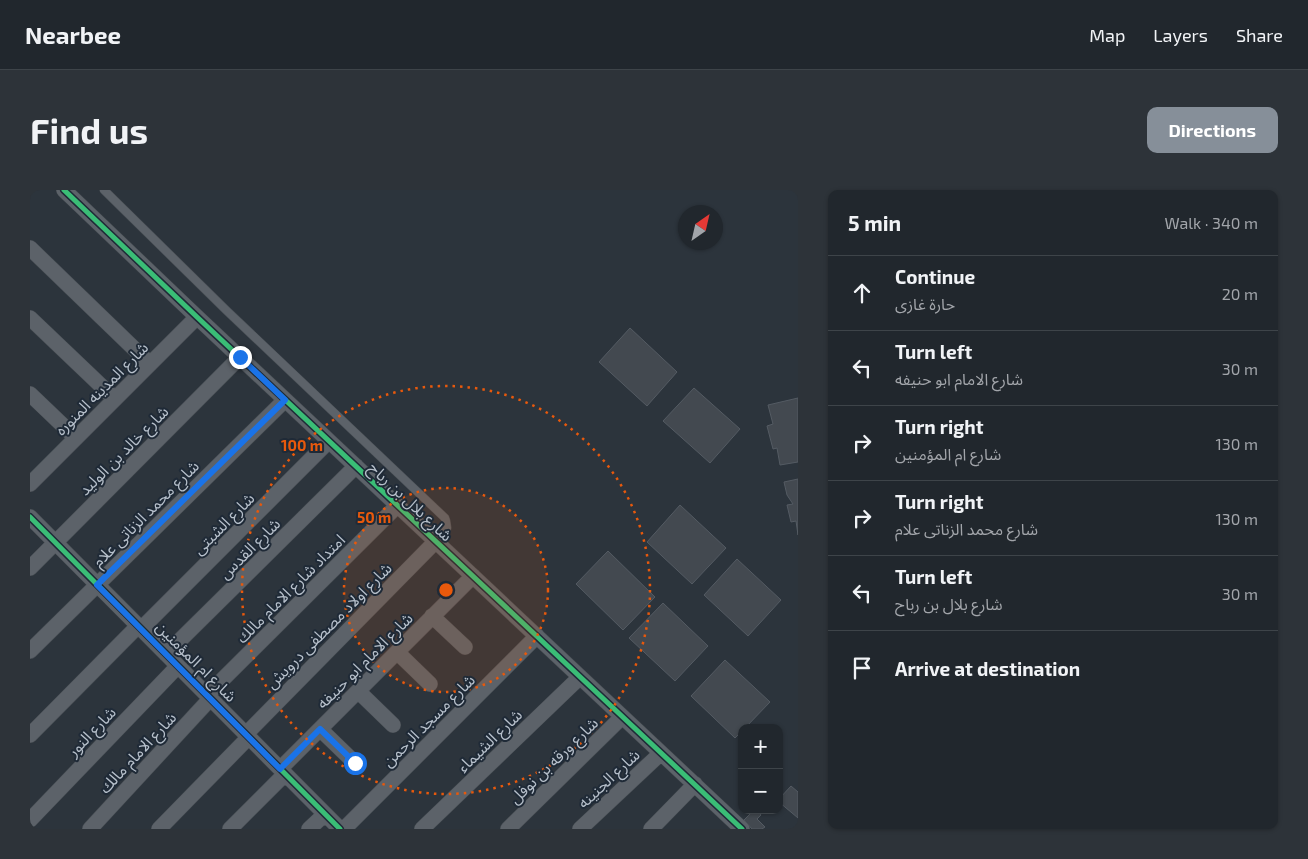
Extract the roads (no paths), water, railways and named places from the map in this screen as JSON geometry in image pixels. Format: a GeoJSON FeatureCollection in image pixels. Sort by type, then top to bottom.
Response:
{"type":"FeatureCollection","features":[{"type":"Feature","properties":{"kind":"street","name":"شارع بلال بن رباح"},"geometry":{"type":"LineString","coordinates":[[64,190],[742,829]]}},
{"type":"Feature","properties":{"kind":"street"},"geometry":{"type":"LineString","coordinates":[[30,248],[150,364]]}},
{"type":"Feature","properties":{"kind":"street","name":"شارع المدينه المنوره"},"geometry":{"type":"LineString","coordinates":[[34,474],[76,438],[197,317]]}},
{"type":"Feature","properties":{"kind":"street"},"geometry":{"type":"LineString","coordinates":[[30,318],[114,400]]}},
{"type":"Feature","properties":{"kind":"street","name":"شارع خالد بن الوليد"},"geometry":{"type":"LineString","coordinates":[[30,568],[240,357]]}},
{"type":"Feature","properties":{"kind":"street"},"geometry":{"type":"LineString","coordinates":[[30,394],[76,438]]}},
{"type":"Feature","properties":{"kind":"street","name":"شارع محمد الزناتى علام"},"geometry":{"type":"LineString","coordinates":[[30,651],[285,400]]}},
{"type":"Feature","properties":{"kind":"street","name":"شارع الشبتى"},"geometry":{"type":"LineString","coordinates":[[30,735],[329,441]]}},
{"type":"Feature","properties":{"kind":"street","name":"شارع القدس"},"geometry":{"type":"LineString","coordinates":[[166,654],[356,466]]}},
{"type":"Feature","properties":{"kind":"street","name":"امتداد شارع الامام مالك"},"geometry":{"type":"LineString","coordinates":[[208,697],[398,506]]}},
{"type":"Feature","properties":{"kind":"street","name":"شارع ام المؤمنين"},"geometry":{"type":"LineString","coordinates":[[30,517],[342,829]]}},
{"type":"Feature","properties":{"kind":"street","name":"شارع اولاد مصطفى درويش"},"geometry":{"type":"LineString","coordinates":[[159,829],[436,541]]}},
{"type":"Feature","properties":{"kind":"street","name":"شارع الامام ابو حنيفه"},"geometry":{"type":"LineString","coordinates":[[230,829],[320,729],[473,576]]}},
{"type":"Feature","properties":{"kind":"street"},"geometry":{"type":"LineString","coordinates":[[432,616],[465,647]]}},
{"type":"Feature","properties":{"kind":"street","name":"شارع مسجد الرحمن"},"geometry":{"type":"LineString","coordinates":[[342,829],[537,636]]}},
{"type":"Feature","properties":{"kind":"street"},"geometry":{"type":"LineString","coordinates":[[397,652],[430,684]]}},
{"type":"Feature","properties":{"kind":"street","name":"شارع النور"},"geometry":{"type":"LineString","coordinates":[[30,820],[178,666]]}},
{"type":"Feature","properties":{"kind":"street","name":"شارع الشيماء"},"geometry":{"type":"LineString","coordinates":[[422,829],[580,677]]}},
{"type":"Feature","properties":{"kind":"street"},"geometry":{"type":"LineString","coordinates":[[358,691],[393,725]]}},
{"type":"Feature","properties":{"kind":"street","name":"شارع الامام مالك"},"geometry":{"type":"LineString","coordinates":[[90,829],[208,697]]}},
{"type":"Feature","properties":{"kind":"street","name":"شارع ورقه بن نوفل"},"geometry":{"type":"LineString","coordinates":[[508,829],[622,717]]}},
{"type":"Feature","properties":{"kind":"street"},"geometry":{"type":"LineString","coordinates":[[320,729],[355,763]]}},
{"type":"Feature","properties":{"kind":"street","name":"شارع الجنينه"},"geometry":{"type":"LineString","coordinates":[[580,829],[661,753]]}},
{"type":"Feature","properties":{"kind":"street"},"geometry":{"type":"LineString","coordinates":[[651,829],[695,784]]}},
{"type":"Feature","properties":{"kind":"street"},"geometry":{"type":"LineString","coordinates":[[309,829],[325,814]]}},
{"type":"Feature","properties":{"kind":"lane"},"geometry":{"type":"LineString","coordinates":[[104,190],[226,310],[444,518],[447,528],[436,541]]}}]}
